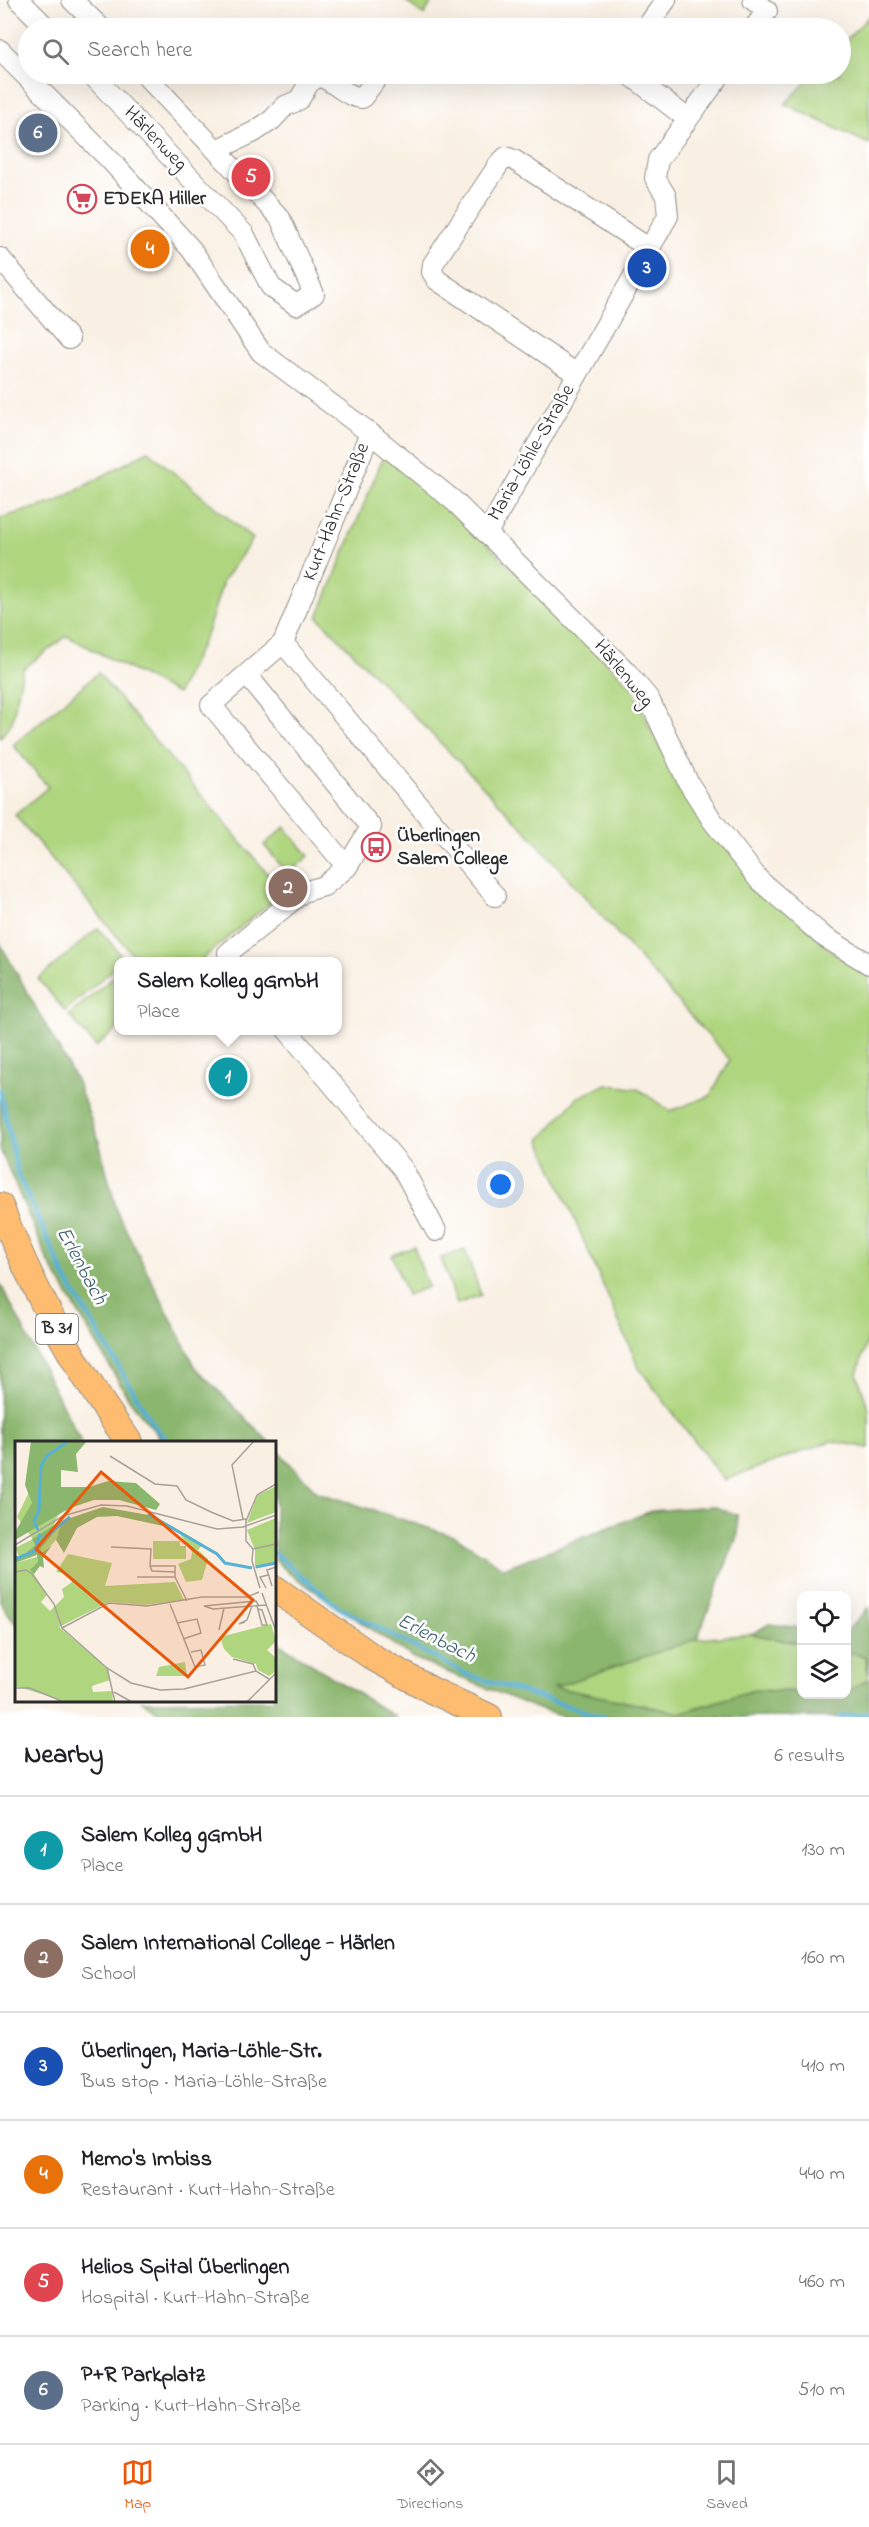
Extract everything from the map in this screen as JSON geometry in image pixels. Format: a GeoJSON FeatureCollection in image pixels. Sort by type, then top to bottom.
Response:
{"type":"FeatureCollection","features":[{"type":"Feature","properties":{"kind":"main road","name":"B 31"},"geometry":{"type":"LineString","coordinates":[[0,1206],[31,1278],[72,1356],[128,1441]]}},
{"type":"Feature","properties":{"kind":"main road"},"geometry":{"type":"LineString","coordinates":[[276,1589],[374,1658],[433,1691],[489,1717]]}},
{"type":"Feature","properties":{"kind":"street"},"geometry":{"type":"LineString","coordinates":[[19,0],[37,18]]}},
{"type":"Feature","properties":{"kind":"street"},"geometry":{"type":"LineString","coordinates":[[72,0],[90,18]]}},
{"type":"Feature","properties":{"kind":"street"},"geometry":{"type":"LineString","coordinates":[[653,18],[666,0]]}},
{"type":"Feature","properties":{"kind":"street"},"geometry":{"type":"LineString","coordinates":[[753,0],[767,11],[762,18]]}},
{"type":"Feature","properties":{"kind":"street","name":"Kurt-Hahn-Straße"},"geometry":{"type":"LineString","coordinates":[[0,50],[18,68]]}},
{"type":"Feature","properties":{"kind":"street","name":"Kurt-Hahn-Straße"},"geometry":{"type":"LineString","coordinates":[[34,84],[112,162],[191,249],[261,352],[370,433],[283,644],[212,705],[347,867]]}},
{"type":"Feature","properties":{"kind":"street","name":"Härlenweg"},"geometry":{"type":"LineString","coordinates":[[101,84],[244,234],[271,287],[296,305],[314,294],[280,218],[153,84]]}},
{"type":"Feature","properties":{"kind":"street"},"geometry":{"type":"LineString","coordinates":[[216,150],[254,132],[272,120],[285,106],[299,100],[308,84]]}},
{"type":"Feature","properties":{"kind":"street"},"geometry":{"type":"LineString","coordinates":[[336,84],[354,97],[362,98],[372,84]]}},
{"type":"Feature","properties":{"kind":"street"},"geometry":{"type":"LineString","coordinates":[[642,84],[688,119]]}},
{"type":"Feature","properties":{"kind":"street","name":"Maria-Löhle-Straße"},"geometry":{"type":"LineString","coordinates":[[487,533],[668,216],[666,196],[655,178],[658,160],[714,84]]}},
{"type":"Feature","properties":{"kind":"street","name":"Maria-Löhle-Straße"},"geometry":{"type":"LineString","coordinates":[[577,374],[437,280],[432,272],[433,264],[499,164],[506,157],[651,249]]}},
{"type":"Feature","properties":{"kind":"street"},"geometry":{"type":"LineString","coordinates":[[0,258],[69,339]]}},
{"type":"Feature","properties":{"kind":"street","name":"Härlenweg"},"geometry":{"type":"LineString","coordinates":[[370,433],[454,501],[624,669],[649,699],[687,782],[712,820],[759,880],[823,936],[869,964]]}},
{"type":"Feature","properties":{"kind":"street"},"geometry":{"type":"LineString","coordinates":[[283,644],[495,896]]}},
{"type":"Feature","properties":{"kind":"street"},"geometry":{"type":"LineString","coordinates":[[229,957],[228,953],[303,892],[324,886],[347,867],[371,827],[247,675]]}},
{"type":"Feature","properties":{"kind":"street"},"geometry":{"type":"LineString","coordinates":[[291,1035],[403,1169],[436,1232]]}},
{"type":"Feature","properties":{"kind":"green space"},"geometry":{"type":"Polygon","coordinates":[[[404,0],[433,0],[424,15],[404,0]]]}},
{"type":"Feature","properties":{"kind":"green space"},"geometry":{"type":"Polygon","coordinates":[[[869,16],[869,144],[785,104],[804,84],[851,84],[851,35],[869,16]]]}},
{"type":"Feature","properties":{"kind":"green space"},"geometry":{"type":"Polygon","coordinates":[[[148,451],[253,539],[223,581],[207,633],[177,694],[67,636],[23,669],[12,722],[0,738],[0,518],[56,502],[148,451]]]}},
{"type":"Feature","properties":{"kind":"green space"},"geometry":{"type":"Polygon","coordinates":[[[384,455],[459,516],[632,687],[655,738],[708,828],[833,953],[869,974],[869,1336],[857,1374],[869,1410],[869,1448],[831,1441],[724,1480],[639,1368],[540,1140],[577,1098],[606,1084],[638,1089],[670,1111],[710,1096],[730,1060],[528,833],[318,617],[384,455]]]}},
{"type":"Feature","properties":{"kind":"green space"},"geometry":{"type":"Polygon","coordinates":[[[98,673],[283,892],[205,957],[135,957],[15,815],[48,787],[13,745],[98,673]]]}},
{"type":"Feature","properties":{"kind":"green space"},"geometry":{"type":"Polygon","coordinates":[[[285,827],[309,856],[288,874],[264,845],[285,827]]]}},
{"type":"Feature","properties":{"kind":"green space"},"geometry":{"type":"Polygon","coordinates":[[[98,928],[122,957],[114,957],[114,968],[65,1011],[38,979],[98,928]]]}},
{"type":"Feature","properties":{"kind":"green space"},"geometry":{"type":"Polygon","coordinates":[[[0,943],[76,1080],[98,1138],[117,1212],[196,1368],[268,1441],[162,1441],[130,1401],[48,1261],[0,1149],[0,943]]]}},
{"type":"Feature","properties":{"kind":"green space"},"geometry":{"type":"Polygon","coordinates":[[[114,976],[114,1031],[96,1047],[69,1015],[114,976]]]}},
{"type":"Feature","properties":{"kind":"green space"},"geometry":{"type":"Polygon","coordinates":[[[414,1247],[428,1287],[407,1295],[392,1255],[414,1247]]]}},
{"type":"Feature","properties":{"kind":"green space"},"geometry":{"type":"Polygon","coordinates":[[[465,1250],[481,1295],[457,1304],[441,1258],[465,1250]]]}},
{"type":"Feature","properties":{"kind":"green space"},"geometry":{"type":"Polygon","coordinates":[[[0,1283],[80,1441],[15,1441],[15,1623],[0,1602],[0,1283]]]}},
{"type":"Feature","properties":{"kind":"green space"},"geometry":{"type":"Polygon","coordinates":[[[276,1449],[317,1492],[456,1537],[504,1568],[651,1511],[713,1506],[737,1515],[738,1534],[697,1639],[554,1687],[680,1713],[754,1690],[797,1692],[797,1699],[851,1699],[851,1689],[869,1679],[869,1717],[565,1717],[538,1709],[415,1659],[290,1574],[276,1561],[276,1449]]]}},
{"type":"Feature","properties":{"kind":"green space"},"geometry":{"type":"Polygon","coordinates":[[[869,1607],[869,1673],[865,1656],[851,1653],[851,1627],[869,1607]]]}},
{"type":"Feature","properties":{"kind":"green space"},"geometry":{"type":"Polygon","coordinates":[[[769,1624],[797,1628],[797,1643],[752,1634],[769,1624]]]}},
{"type":"Feature","properties":{"kind":"green space"},"geometry":{"type":"Polygon","coordinates":[[[752,1634],[797,1643],[797,1692],[754,1690],[680,1713],[553,1687],[697,1639],[752,1634]]]}},
{"type":"Feature","properties":{"kind":"green space"},"geometry":{"type":"Polygon","coordinates":[[[276,1642],[395,1717],[167,1717],[144,1702],[276,1702],[276,1642]]]}},
{"type":"Feature","properties":{"kind":"green space"},"geometry":{"type":"Polygon","coordinates":[[[851,1653],[865,1656],[869,1679],[851,1689],[851,1653]]]}},
{"type":"Feature","properties":{"kind":"waterway","name":"Erlenbach"},"geometry":{"type":"LineString","coordinates":[[0,1090],[18,1175],[65,1277],[154,1426],[167,1441]]}},
{"type":"Feature","properties":{"kind":"waterway","name":"Erlenbach"},"geometry":{"type":"LineString","coordinates":[[276,1555],[338,1607],[468,1675],[603,1717]]}},
{"type":"Feature","properties":{"kind":"waterway"},"geometry":{"type":"LineString","coordinates":[[840,1717],[869,1713]]}},
{"type":"Feature","properties":{"kind":"place","name":"P+R Parkplatz"},"geometry":{"type":"Point","coordinates":[38,133]}},
{"type":"Feature","properties":{"kind":"place","name":"Helios Spital Überlingen"},"geometry":{"type":"Point","coordinates":[251,177]}},
{"type":"Feature","properties":{"kind":"place","name":"EDEKA Hiller"},"geometry":{"type":"Point","coordinates":[82,199]}},
{"type":"Feature","properties":{"kind":"place","name":"Memo's Imbiss"},"geometry":{"type":"Point","coordinates":[150,249]}},
{"type":"Feature","properties":{"kind":"place","name":"Überlingen, Maria-Löhle-Str."},"geometry":{"type":"Point","coordinates":[647,268]}},
{"type":"Feature","properties":{"kind":"place","name":"Überlingen Salem College"},"geometry":{"type":"Point","coordinates":[376,847]}},
{"type":"Feature","properties":{"kind":"place","name":"Salem International College - Härlen"},"geometry":{"type":"Point","coordinates":[288,888]}},
{"type":"Feature","properties":{"kind":"place","name":"Salem Kolleg gGmbH"},"geometry":{"type":"Point","coordinates":[228,1077]}}]}
